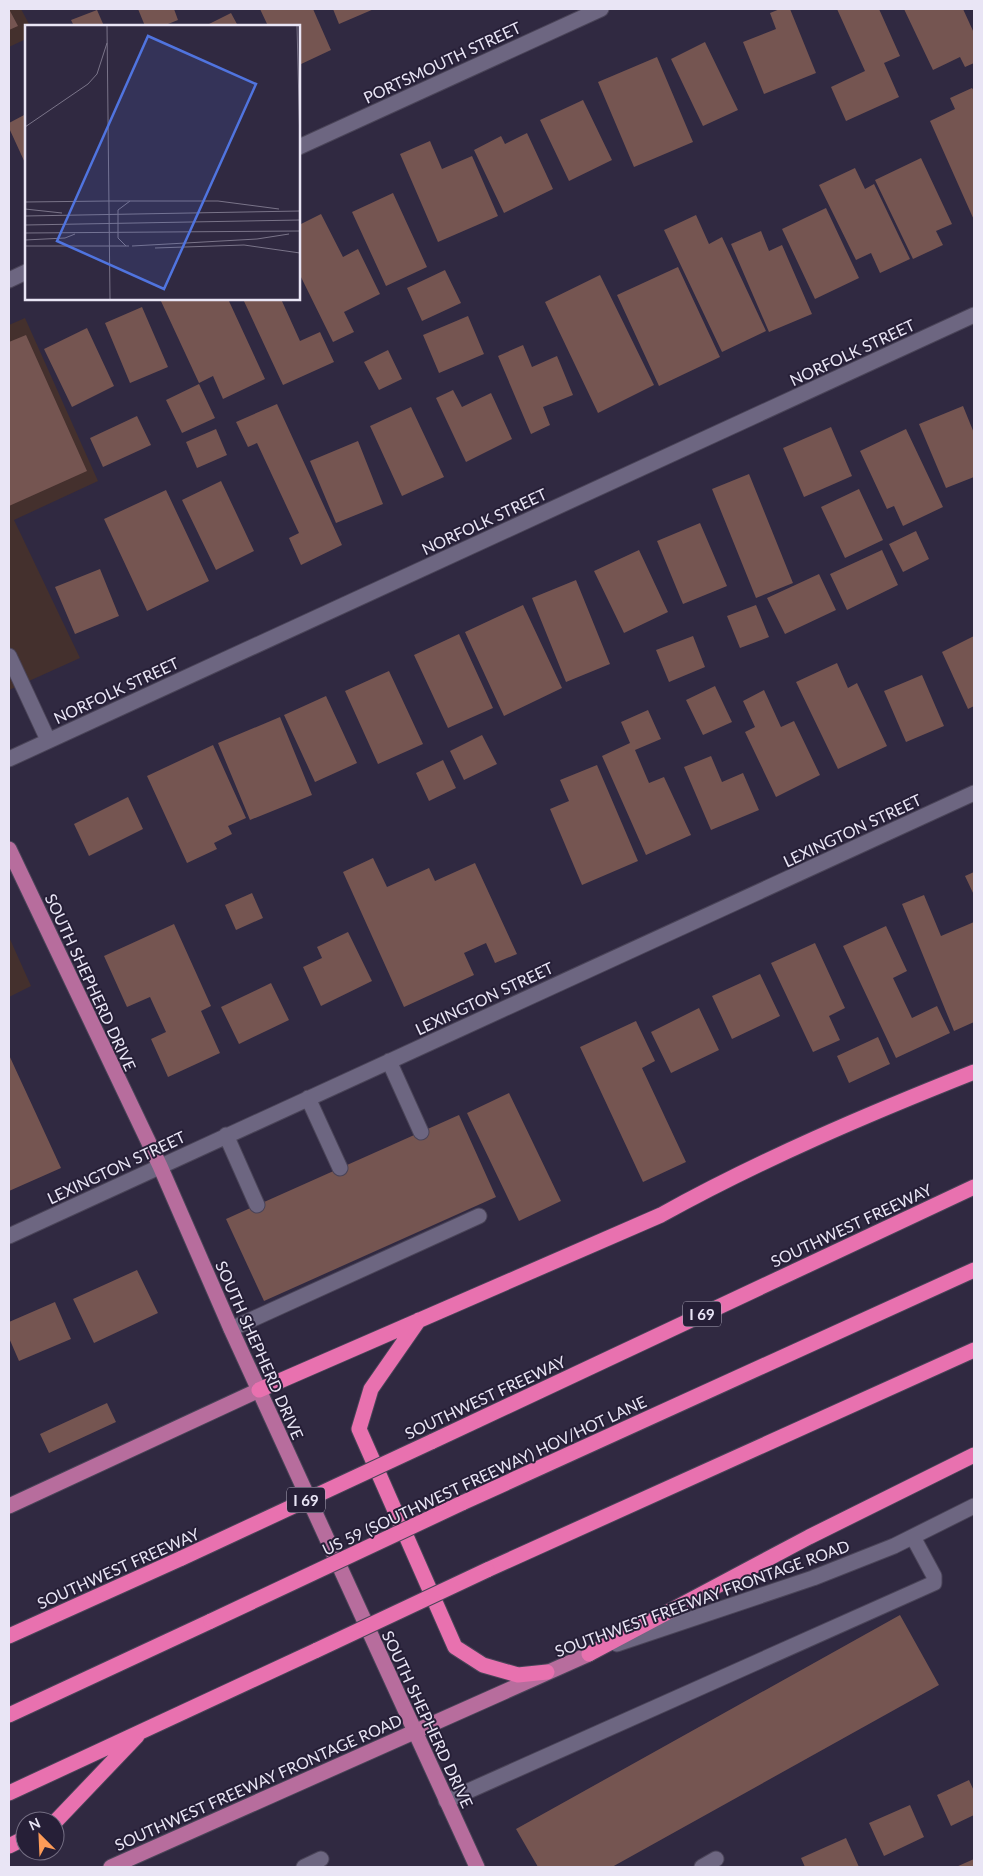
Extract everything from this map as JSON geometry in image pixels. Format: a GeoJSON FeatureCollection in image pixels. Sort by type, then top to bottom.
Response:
{"type":"FeatureCollection","features":[{"type":"Feature","properties":{"kind":"highway"},"geometry":{"type":"LineString","coordinates":[[259,1390],[660,1216],[714,1186],[904,1100],[974,1072]]}},
{"type":"Feature","properties":{"kind":"highway","name":"SOUTHWEST FREEWAY"},"geometry":{"type":"LineString","coordinates":[[9,1636],[16,1631],[182,1558],[974,1187]]}},
{"type":"Feature","properties":{"kind":"highway","name":"US 59 (SOUTHWEST FREEWAY) HOV/HOT LANE"},"geometry":{"type":"LineString","coordinates":[[9,1715],[462,1503],[974,1270]]}},
{"type":"Feature","properties":{"kind":"highway"},"geometry":{"type":"LineString","coordinates":[[419,1320],[372,1389],[359,1429],[456,1647],[484,1665],[518,1675],[547,1672]]}},
{"type":"Feature","properties":{"kind":"highway"},"geometry":{"type":"LineString","coordinates":[[9,1793],[487,1570],[974,1350]]}},
{"type":"Feature","properties":{"kind":"highway"},"geometry":{"type":"LineString","coordinates":[[589,1654],[809,1537],[974,1455]]}},
{"type":"Feature","properties":{"kind":"highway"},"geometry":{"type":"LineString","coordinates":[[65,1812],[144,1730]]}},
{"type":"Feature","properties":{"kind":"main road","name":"SOUTH SHEPHERD DRIVE"},"geometry":{"type":"LineString","coordinates":[[9,849],[160,1166],[231,1329],[477,1867]]}},
{"type":"Feature","properties":{"kind":"main road"},"geometry":{"type":"LineString","coordinates":[[9,1506],[259,1390]]}},
{"type":"Feature","properties":{"kind":"main road","name":"SOUTHWEST FREEWAY FRONTAGE ROAD"},"geometry":{"type":"LineString","coordinates":[[111,1867],[589,1654]]}},
{"type":"Feature","properties":{"kind":"street","name":"PORTSMOUTH STREET"},"geometry":{"type":"LineString","coordinates":[[300,147],[601,9]]}},
{"type":"Feature","properties":{"kind":"street"},"geometry":{"type":"LineString","coordinates":[[9,280],[25,272]]}},
{"type":"Feature","properties":{"kind":"street","name":"NORFOLK STREET"},"geometry":{"type":"LineString","coordinates":[[9,759],[974,315]]}},
{"type":"Feature","properties":{"kind":"street"},"geometry":{"type":"LineString","coordinates":[[9,656],[48,740]]}},
{"type":"Feature","properties":{"kind":"street","name":"LEXINGTON STREET"},"geometry":{"type":"LineString","coordinates":[[9,1236],[974,793]]}},
{"type":"Feature","properties":{"kind":"street"},"geometry":{"type":"LineString","coordinates":[[389,1061],[421,1132]]}},
{"type":"Feature","properties":{"kind":"street"},"geometry":{"type":"LineString","coordinates":[[308,1098],[340,1168]]}},
{"type":"Feature","properties":{"kind":"street"},"geometry":{"type":"LineString","coordinates":[[226,1135],[257,1205]]}},
{"type":"Feature","properties":{"kind":"street"},"geometry":{"type":"LineString","coordinates":[[231,1329],[301,1291],[459,1220],[479,1216]]}},
{"type":"Feature","properties":{"kind":"street","name":"SOUTHWEST FREEWAY FRONTAGE ROAD"},"geometry":{"type":"LineString","coordinates":[[589,1654],[813,1578],[894,1546],[974,1506]]}},
{"type":"Feature","properties":{"kind":"street"},"geometry":{"type":"LineString","coordinates":[[446,1801],[934,1583],[934,1576],[913,1537]]}},
{"type":"Feature","properties":{"kind":"street"},"geometry":{"type":"LineString","coordinates":[[304,1867],[321,1859]]}},
{"type":"Feature","properties":{"kind":"street"},"geometry":{"type":"LineString","coordinates":[[702,1867],[716,1859]]}},
{"type":"Feature","properties":{"kind":"shaded area"},"geometry":{"type":"Polygon","coordinates":[[[9,9],[21,9],[29,25],[25,25],[25,39],[9,47],[9,9]]]}},
{"type":"Feature","properties":{"kind":"shaded area"},"geometry":{"type":"Polygon","coordinates":[[[25,318],[98,481],[14,520],[80,658],[9,690],[9,325],[25,318]]]}},
{"type":"Feature","properties":{"kind":"shaded area"},"geometry":{"type":"Polygon","coordinates":[[[9,937],[31,986],[9,997],[9,937]]]}},
{"type":"Feature","properties":{"kind":"building"},"geometry":{"type":"Polygon","coordinates":[[[9,9],[18,26],[9,30],[9,9]]]}},
{"type":"Feature","properties":{"kind":"building"},"geometry":{"type":"Polygon","coordinates":[[[138,9],[174,9],[178,20],[166,25],[145,25],[138,9]]]}},
{"type":"Feature","properties":{"kind":"building"},"geometry":{"type":"Polygon","coordinates":[[[260,9],[313,9],[331,50],[300,65],[300,25],[268,25],[260,9]]]}},
{"type":"Feature","properties":{"kind":"building"},"geometry":{"type":"Polygon","coordinates":[[[333,9],[374,9],[339,24],[333,9]]]}},
{"type":"Feature","properties":{"kind":"building"},"geometry":{"type":"Polygon","coordinates":[[[780,9],[790,9],[816,73],[764,94],[743,42],[776,29],[770,13],[780,9]]]}},
{"type":"Feature","properties":{"kind":"building"},"geometry":{"type":"Polygon","coordinates":[[[837,9],[879,9],[900,56],[884,63],[899,97],[846,121],[831,87],[865,71],[837,9]]]}},
{"type":"Feature","properties":{"kind":"building"},"geometry":{"type":"Polygon","coordinates":[[[904,9],[963,9],[974,33],[974,63],[965,67],[960,57],[933,70],[904,9]]]}},
{"type":"Feature","properties":{"kind":"building"},"geometry":{"type":"Polygon","coordinates":[[[97,10],[104,25],[74,25],[71,20],[97,10]]]}},
{"type":"Feature","properties":{"kind":"building"},"geometry":{"type":"Polygon","coordinates":[[[231,13],[237,25],[207,25],[231,13]]]}},
{"type":"Feature","properties":{"kind":"building"},"geometry":{"type":"Polygon","coordinates":[[[705,42],[738,110],[703,126],[671,59],[705,42]]]}},
{"type":"Feature","properties":{"kind":"building"},"geometry":{"type":"Polygon","coordinates":[[[657,57],[693,142],[634,167],[598,82],[657,57]]]}},
{"type":"Feature","properties":{"kind":"building"},"geometry":{"type":"Polygon","coordinates":[[[972,88],[974,91],[974,220],[930,121],[955,109],[950,98],[972,88]]]}},
{"type":"Feature","properties":{"kind":"building"},"geometry":{"type":"Polygon","coordinates":[[[583,100],[612,160],[569,181],[540,120],[583,100]]]}},
{"type":"Feature","properties":{"kind":"building"},"geometry":{"type":"Polygon","coordinates":[[[25,115],[25,163],[9,128],[9,123],[25,115]]]}},
{"type":"Feature","properties":{"kind":"building"},"geometry":{"type":"Polygon","coordinates":[[[527,133],[553,189],[504,213],[474,150],[501,136],[505,144],[527,133]]]}},
{"type":"Feature","properties":{"kind":"building"},"geometry":{"type":"Polygon","coordinates":[[[430,141],[442,169],[472,156],[498,216],[438,242],[400,154],[430,141]]]}},
{"type":"Feature","properties":{"kind":"building"},"geometry":{"type":"Polygon","coordinates":[[[921,158],[952,224],[936,231],[943,245],[913,259],[875,180],[921,158]]]}},
{"type":"Feature","properties":{"kind":"building"},"geometry":{"type":"Polygon","coordinates":[[[855,168],[865,189],[874,184],[910,259],[880,273],[871,253],[856,260],[819,185],[855,168]]]}},
{"type":"Feature","properties":{"kind":"building"},"geometry":{"type":"Polygon","coordinates":[[[393,193],[427,267],[386,286],[352,212],[393,193]]]}},
{"type":"Feature","properties":{"kind":"building"},"geometry":{"type":"Polygon","coordinates":[[[826,208],[859,278],[815,299],[782,229],[826,208]]]}},
{"type":"Feature","properties":{"kind":"building"},"geometry":{"type":"Polygon","coordinates":[[[321,214],[343,257],[358,249],[380,294],[344,312],[354,332],[333,342],[300,275],[300,224],[321,214]]]}},
{"type":"Feature","properties":{"kind":"building"},"geometry":{"type":"Polygon","coordinates":[[[696,215],[709,244],[722,237],[766,331],[722,352],[664,230],[696,215]]]}},
{"type":"Feature","properties":{"kind":"building"},"geometry":{"type":"Polygon","coordinates":[[[761,231],[769,251],[782,245],[812,314],[769,332],[731,244],[761,231]]]}},
{"type":"Feature","properties":{"kind":"building"},"geometry":{"type":"Polygon","coordinates":[[[678,267],[720,357],[659,386],[617,295],[678,267]]]}},
{"type":"Feature","properties":{"kind":"building"},"geometry":{"type":"Polygon","coordinates":[[[445,270],[461,303],[422,321],[407,288],[445,270]]]}},
{"type":"Feature","properties":{"kind":"building"},"geometry":{"type":"Polygon","coordinates":[[[600,275],[654,385],[598,413],[545,302],[600,275]]]}},
{"type":"Feature","properties":{"kind":"building"},"geometry":{"type":"Polygon","coordinates":[[[160,300],[228,300],[265,379],[223,399],[213,376],[199,383],[160,300]]]}},
{"type":"Feature","properties":{"kind":"building"},"geometry":{"type":"Polygon","coordinates":[[[243,300],[281,300],[300,341],[320,332],[334,362],[283,385],[243,300]]]}},
{"type":"Feature","properties":{"kind":"building"},"geometry":{"type":"Polygon","coordinates":[[[142,307],[168,367],[130,383],[105,323],[142,307]]]}},
{"type":"Feature","properties":{"kind":"building"},"geometry":{"type":"Polygon","coordinates":[[[468,316],[484,354],[439,373],[423,335],[468,316]]]}},
{"type":"Feature","properties":{"kind":"building"},"geometry":{"type":"Polygon","coordinates":[[[87,328],[114,386],[72,407],[44,349],[87,328]]]}},
{"type":"Feature","properties":{"kind":"building"},"geometry":{"type":"Polygon","coordinates":[[[26,335],[87,471],[9,506],[9,342],[26,335]]]}},
{"type":"Feature","properties":{"kind":"building"},"geometry":{"type":"Polygon","coordinates":[[[523,345],[532,367],[557,356],[573,395],[543,407],[550,425],[531,434],[498,356],[523,345]]]}},
{"type":"Feature","properties":{"kind":"building"},"geometry":{"type":"Polygon","coordinates":[[[388,350],[402,379],[379,390],[364,362],[388,350]]]}},
{"type":"Feature","properties":{"kind":"building"},"geometry":{"type":"Polygon","coordinates":[[[199,384],[215,418],[182,433],[166,400],[199,384]]]}},
{"type":"Feature","properties":{"kind":"building"},"geometry":{"type":"Polygon","coordinates":[[[453,390],[462,407],[491,393],[512,439],[466,462],[436,398],[453,390]]]}},
{"type":"Feature","properties":{"kind":"building"},"geometry":{"type":"Polygon","coordinates":[[[277,404],[342,545],[301,565],[289,538],[299,533],[257,443],[248,447],[236,422],[277,404]]]}},
{"type":"Feature","properties":{"kind":"building"},"geometry":{"type":"Polygon","coordinates":[[[963,406],[974,433],[974,477],[946,488],[919,424],[963,406]]]}},
{"type":"Feature","properties":{"kind":"building"},"geometry":{"type":"Polygon","coordinates":[[[411,407],[444,477],[402,496],[370,426],[411,407]]]}},
{"type":"Feature","properties":{"kind":"building"},"geometry":{"type":"Polygon","coordinates":[[[137,416],[151,445],[103,467],[90,438],[137,416]]]}},
{"type":"Feature","properties":{"kind":"building"},"geometry":{"type":"Polygon","coordinates":[[[831,427],[852,476],[804,497],[783,448],[831,427]]]}},
{"type":"Feature","properties":{"kind":"building"},"geometry":{"type":"Polygon","coordinates":[[[216,429],[227,455],[197,468],[186,442],[216,429]]]}},
{"type":"Feature","properties":{"kind":"building"},"geometry":{"type":"Polygon","coordinates":[[[906,429],[943,507],[903,526],[894,506],[887,509],[860,451],[906,429]]]}},
{"type":"Feature","properties":{"kind":"building"},"geometry":{"type":"Polygon","coordinates":[[[358,441],[383,504],[336,523],[310,461],[358,441]]]}},
{"type":"Feature","properties":{"kind":"building"},"geometry":{"type":"Polygon","coordinates":[[[749,474],[793,583],[756,598],[712,489],[749,474]]]}},
{"type":"Feature","properties":{"kind":"building"},"geometry":{"type":"Polygon","coordinates":[[[221,481],[254,551],[216,570],[182,500],[221,481]]]}},
{"type":"Feature","properties":{"kind":"building"},"geometry":{"type":"Polygon","coordinates":[[[859,489],[883,540],[845,558],[821,507],[859,489]]]}},
{"type":"Feature","properties":{"kind":"building"},"geometry":{"type":"Polygon","coordinates":[[[166,490],[209,581],[147,611],[104,519],[166,490]]]}},
{"type":"Feature","properties":{"kind":"building"},"geometry":{"type":"Polygon","coordinates":[[[700,523],[727,586],[683,604],[657,541],[700,523]]]}},
{"type":"Feature","properties":{"kind":"building"},"geometry":{"type":"Polygon","coordinates":[[[916,531],[929,559],[903,572],[889,544],[916,531]]]}},
{"type":"Feature","properties":{"kind":"building"},"geometry":{"type":"Polygon","coordinates":[[[639,550],[668,612],[624,633],[594,571],[639,550]]]}},
{"type":"Feature","properties":{"kind":"building"},"geometry":{"type":"Polygon","coordinates":[[[882,550],[898,585],[847,610],[830,574],[882,550]]]}},
{"type":"Feature","properties":{"kind":"building"},"geometry":{"type":"Polygon","coordinates":[[[100,569],[119,616],[75,634],[55,587],[100,569]]]}},
{"type":"Feature","properties":{"kind":"building"},"geometry":{"type":"Polygon","coordinates":[[[819,574],[836,610],[785,634],[767,598],[819,574]]]}},
{"type":"Feature","properties":{"kind":"building"},"geometry":{"type":"Polygon","coordinates":[[[576,580],[610,664],[566,682],[532,598],[576,580]]]}},
{"type":"Feature","properties":{"kind":"building"},"geometry":{"type":"Polygon","coordinates":[[[523,605],[562,688],[504,716],[465,632],[523,605]]]}},
{"type":"Feature","properties":{"kind":"building"},"geometry":{"type":"Polygon","coordinates":[[[756,605],[769,637],[740,648],[727,616],[756,605]]]}},
{"type":"Feature","properties":{"kind":"building"},"geometry":{"type":"Polygon","coordinates":[[[459,634],[493,708],[448,728],[414,655],[459,634]]]}},
{"type":"Feature","properties":{"kind":"building"},"geometry":{"type":"Polygon","coordinates":[[[693,636],[705,667],[669,682],[656,650],[693,636]]]}},
{"type":"Feature","properties":{"kind":"building"},"geometry":{"type":"Polygon","coordinates":[[[974,636],[974,706],[968,709],[942,652],[974,636]]]}},
{"type":"Feature","properties":{"kind":"building"},"geometry":{"type":"Polygon","coordinates":[[[837,663],[848,688],[857,683],[887,746],[838,769],[796,682],[837,663]]]}},
{"type":"Feature","properties":{"kind":"building"},"geometry":{"type":"Polygon","coordinates":[[[389,671],[423,744],[378,764],[345,691],[389,671]]]}},
{"type":"Feature","properties":{"kind":"building"},"geometry":{"type":"Polygon","coordinates":[[[922,675],[944,726],[906,742],[884,691],[922,675]]]}},
{"type":"Feature","properties":{"kind":"building"},"geometry":{"type":"Polygon","coordinates":[[[715,686],[732,722],[703,735],[686,700],[715,686]]]}},
{"type":"Feature","properties":{"kind":"building"},"geometry":{"type":"Polygon","coordinates":[[[764,690],[781,727],[794,721],[820,775],[776,797],[745,732],[755,727],[743,701],[764,690]]]}},
{"type":"Feature","properties":{"kind":"building"},"geometry":{"type":"Polygon","coordinates":[[[326,696],[357,763],[315,782],[284,715],[326,696]]]}},
{"type":"Feature","properties":{"kind":"building"},"geometry":{"type":"Polygon","coordinates":[[[648,710],[661,739],[635,750],[649,783],[664,777],[691,835],[646,855],[602,756],[630,743],[621,722],[648,710]]]}},
{"type":"Feature","properties":{"kind":"building"},"geometry":{"type":"Polygon","coordinates":[[[280,717],[312,795],[250,820],[218,743],[280,717]]]}},
{"type":"Feature","properties":{"kind":"building"},"geometry":{"type":"Polygon","coordinates":[[[482,735],[497,764],[464,780],[450,751],[482,735]]]}},
{"type":"Feature","properties":{"kind":"building"},"geometry":{"type":"Polygon","coordinates":[[[213,745],[246,818],[228,826],[232,834],[214,843],[217,849],[187,863],[147,776],[213,745]]]}},
{"type":"Feature","properties":{"kind":"building"},"geometry":{"type":"Polygon","coordinates":[[[711,756],[722,782],[743,773],[759,810],[711,830],[684,767],[711,756]]]}},
{"type":"Feature","properties":{"kind":"building"},"geometry":{"type":"Polygon","coordinates":[[[443,760],[456,788],[429,801],[416,773],[443,760]]]}},
{"type":"Feature","properties":{"kind":"building"},"geometry":{"type":"Polygon","coordinates":[[[597,765],[638,861],[582,885],[550,809],[569,801],[560,780],[597,765]]]}},
{"type":"Feature","properties":{"kind":"building"},"geometry":{"type":"Polygon","coordinates":[[[128,797],[143,829],[89,856],[74,824],[128,797]]]}},
{"type":"Feature","properties":{"kind":"building"},"geometry":{"type":"Polygon","coordinates":[[[373,858],[387,887],[429,868],[435,881],[475,863],[517,954],[495,963],[486,943],[464,953],[474,975],[404,1007],[343,872],[373,858]]]}},
{"type":"Feature","properties":{"kind":"building"},"geometry":{"type":"Polygon","coordinates":[[[974,872],[974,895],[965,876],[974,872]]]}},
{"type":"Feature","properties":{"kind":"building"},"geometry":{"type":"Polygon","coordinates":[[[252,893],[263,918],[236,930],[225,905],[252,893]]]}},
{"type":"Feature","properties":{"kind":"building"},"geometry":{"type":"Polygon","coordinates":[[[924,895],[941,936],[974,922],[974,1022],[954,1031],[902,904],[924,895]]]}},
{"type":"Feature","properties":{"kind":"building"},"geometry":{"type":"Polygon","coordinates":[[[174,924],[211,1006],[201,1011],[220,1053],[168,1077],[151,1039],[166,1032],[150,997],[127,1007],[104,956],[174,924]]]}},
{"type":"Feature","properties":{"kind":"building"},"geometry":{"type":"Polygon","coordinates":[[[886,926],[907,971],[893,978],[912,1018],[937,1006],[950,1033],[896,1058],[843,946],[886,926]]]}},
{"type":"Feature","properties":{"kind":"building"},"geometry":{"type":"Polygon","coordinates":[[[348,932],[372,981],[321,1006],[303,967],[322,958],[317,947],[348,932]]]}},
{"type":"Feature","properties":{"kind":"building"},"geometry":{"type":"Polygon","coordinates":[[[815,943],[845,1008],[829,1016],[840,1040],[813,1052],[771,963],[815,943]]]}},
{"type":"Feature","properties":{"kind":"building"},"geometry":{"type":"Polygon","coordinates":[[[760,974],[780,1016],[732,1039],[712,996],[760,974]]]}},
{"type":"Feature","properties":{"kind":"building"},"geometry":{"type":"Polygon","coordinates":[[[271,983],[289,1020],[239,1044],[221,1007],[271,983]]]}},
{"type":"Feature","properties":{"kind":"building"},"geometry":{"type":"Polygon","coordinates":[[[699,1008],[719,1050],[671,1073],[651,1032],[699,1008]]]}},
{"type":"Feature","properties":{"kind":"building"},"geometry":{"type":"Polygon","coordinates":[[[636,1021],[655,1061],[642,1068],[686,1162],[643,1182],[580,1047],[636,1021]]]}},
{"type":"Feature","properties":{"kind":"building"},"geometry":{"type":"Polygon","coordinates":[[[878,1037],[890,1064],[849,1083],[837,1056],[878,1037]]]}},
{"type":"Feature","properties":{"kind":"building"},"geometry":{"type":"Polygon","coordinates":[[[9,1055],[61,1168],[9,1191],[9,1055]]]}},
{"type":"Feature","properties":{"kind":"building"},"geometry":{"type":"Polygon","coordinates":[[[509,1093],[561,1201],[519,1221],[467,1113],[509,1093]]]}},
{"type":"Feature","properties":{"kind":"building"},"geometry":{"type":"Polygon","coordinates":[[[459,1115],[496,1197],[264,1301],[226,1219],[459,1115]]]}},
{"type":"Feature","properties":{"kind":"building"},"geometry":{"type":"Polygon","coordinates":[[[137,1270],[158,1313],[94,1343],[73,1299],[137,1270]]]}},
{"type":"Feature","properties":{"kind":"building"},"geometry":{"type":"Polygon","coordinates":[[[55,1302],[71,1339],[19,1361],[9,1338],[9,1322],[55,1302]]]}},
{"type":"Feature","properties":{"kind":"building"},"geometry":{"type":"Polygon","coordinates":[[[107,1403],[116,1422],[49,1453],[40,1434],[107,1403]]]}},
{"type":"Feature","properties":{"kind":"building"},"geometry":{"type":"Polygon","coordinates":[[[900,1615],[939,1685],[612,1867],[538,1867],[516,1829],[900,1615]]]}},
{"type":"Feature","properties":{"kind":"building"},"geometry":{"type":"Polygon","coordinates":[[[969,1780],[974,1791],[974,1815],[951,1826],[937,1795],[969,1780]]]}},
{"type":"Feature","properties":{"kind":"building"},"geometry":{"type":"Polygon","coordinates":[[[910,1805],[924,1837],[884,1856],[869,1823],[910,1805]]]}},
{"type":"Feature","properties":{"kind":"building"},"geometry":{"type":"Polygon","coordinates":[[[846,1838],[859,1867],[805,1867],[801,1858],[846,1838]]]}},
{"type":"Feature","properties":{"kind":"building"},"geometry":{"type":"Polygon","coordinates":[[[974,1859],[974,1867],[956,1867],[974,1859]]]}}]}
